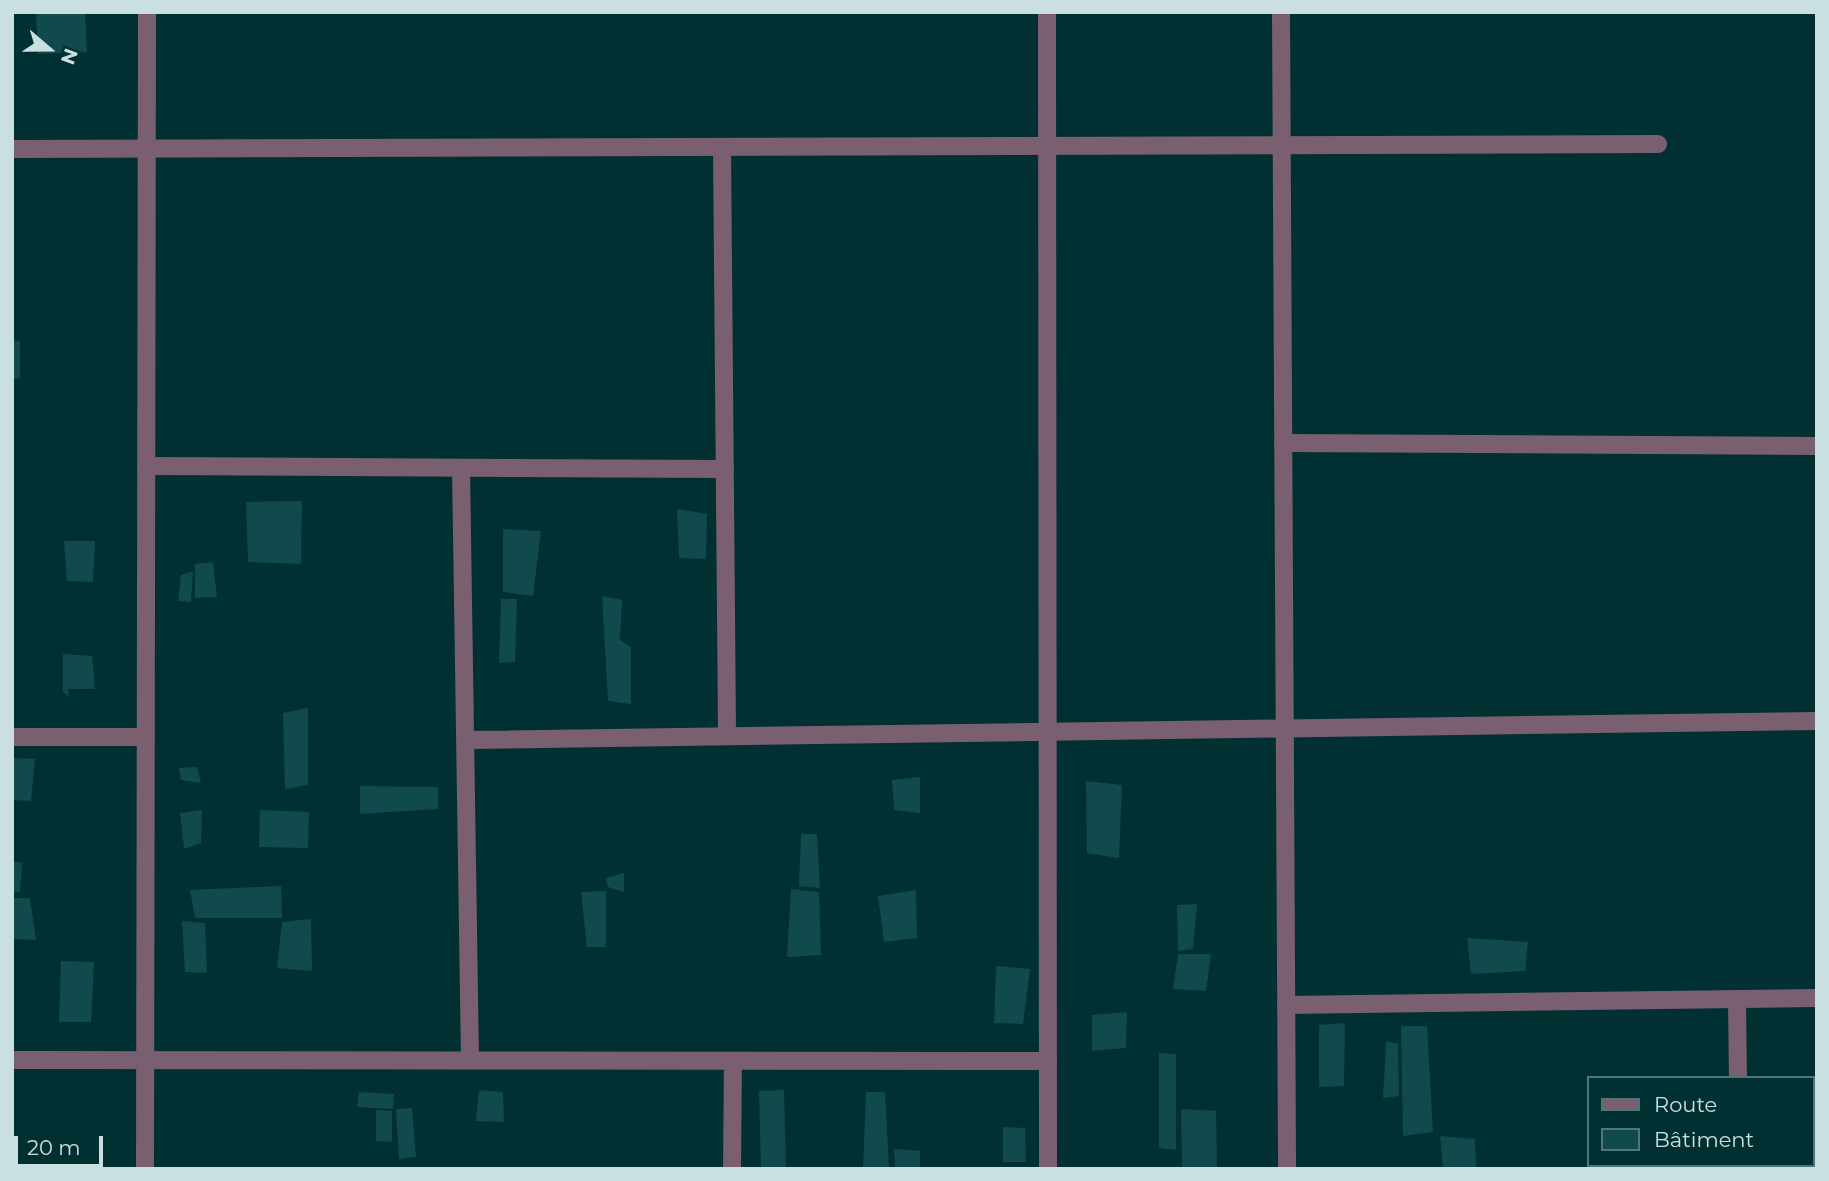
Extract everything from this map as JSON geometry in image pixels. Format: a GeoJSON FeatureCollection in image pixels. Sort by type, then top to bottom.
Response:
{"type":"FeatureCollection","features":[{"type":"Feature","properties":{"kind":"street"},"geometry":{"type":"LineString","coordinates":[[145,1169],[147,12]]}},
{"type":"Feature","properties":{"kind":"street"},"geometry":{"type":"LineString","coordinates":[[1047,12],[1048,1169]]}},
{"type":"Feature","properties":{"kind":"street"},"geometry":{"type":"LineString","coordinates":[[1281,12],[1287,1169]]}},
{"type":"Feature","properties":{"kind":"street"},"geometry":{"type":"LineString","coordinates":[[12,149],[1658,144]]}},
{"type":"Feature","properties":{"kind":"street"},"geometry":{"type":"LineString","coordinates":[[722,147],[727,735]]}},
{"type":"Feature","properties":{"kind":"street"},"geometry":{"type":"LineString","coordinates":[[1283,443],[1817,446]]}},
{"type":"Feature","properties":{"kind":"street"},"geometry":{"type":"LineString","coordinates":[[146,466],[725,470]]}},
{"type":"Feature","properties":{"kind":"street"},"geometry":{"type":"LineString","coordinates":[[461,468],[470,1060]]}},
{"type":"Feature","properties":{"kind":"street"},"geometry":{"type":"LineString","coordinates":[[466,740],[1817,721]]}},
{"type":"Feature","properties":{"kind":"street"},"geometry":{"type":"LineString","coordinates":[[12,737],[146,737]]}},
{"type":"Feature","properties":{"kind":"street"},"geometry":{"type":"LineString","coordinates":[[1286,1004],[1817,998]]}},
{"type":"Feature","properties":{"kind":"street"},"geometry":{"type":"LineString","coordinates":[[1737,999],[1738,1076]]}},
{"type":"Feature","properties":{"kind":"street"},"geometry":{"type":"LineString","coordinates":[[12,1060],[1048,1061]]}},
{"type":"Feature","properties":{"kind":"street"},"geometry":{"type":"LineString","coordinates":[[732,1169],[733,1061]]}},
{"type":"Feature","properties":{"kind":"building"},"geometry":{"type":"Polygon","coordinates":[[[36,12],[85,12],[87,52],[38,54],[36,12]]]}},
{"type":"Feature","properties":{"kind":"building"},"geometry":{"type":"Polygon","coordinates":[[[12,340],[20,341],[20,378],[12,379],[12,340]]]}},
{"type":"Feature","properties":{"kind":"building"},"geometry":{"type":"Polygon","coordinates":[[[302,501],[301,564],[248,562],[246,502],[302,501]]]}},
{"type":"Feature","properties":{"kind":"building"},"geometry":{"type":"Polygon","coordinates":[[[677,509],[707,514],[706,559],[679,558],[677,509]]]}},
{"type":"Feature","properties":{"kind":"building"},"geometry":{"type":"Polygon","coordinates":[[[503,529],[541,531],[533,596],[503,592],[503,529]]]}},
{"type":"Feature","properties":{"kind":"building"},"geometry":{"type":"Polygon","coordinates":[[[64,541],[95,541],[93,582],[67,581],[64,541]]]}},
{"type":"Feature","properties":{"kind":"building"},"geometry":{"type":"Polygon","coordinates":[[[213,562],[217,597],[195,598],[195,564],[213,562]]]}},
{"type":"Feature","properties":{"kind":"building"},"geometry":{"type":"Polygon","coordinates":[[[193,571],[191,602],[178,601],[181,575],[193,571]]]}},
{"type":"Feature","properties":{"kind":"building"},"geometry":{"type":"Polygon","coordinates":[[[602,596],[622,600],[620,640],[631,647],[631,704],[608,701],[602,596]]]}},
{"type":"Feature","properties":{"kind":"building"},"geometry":{"type":"Polygon","coordinates":[[[501,599],[517,599],[515,662],[499,663],[501,599]]]}},
{"type":"Feature","properties":{"kind":"building"},"geometry":{"type":"Polygon","coordinates":[[[63,654],[92,656],[95,689],[68,689],[69,697],[63,692],[63,654]]]}},
{"type":"Feature","properties":{"kind":"building"},"geometry":{"type":"Polygon","coordinates":[[[308,708],[308,785],[285,789],[283,713],[308,708]]]}},
{"type":"Feature","properties":{"kind":"building"},"geometry":{"type":"Polygon","coordinates":[[[12,758],[35,759],[31,801],[12,800],[12,758]]]}},
{"type":"Feature","properties":{"kind":"building"},"geometry":{"type":"Polygon","coordinates":[[[197,767],[201,783],[181,780],[179,768],[197,767]]]}},
{"type":"Feature","properties":{"kind":"building"},"geometry":{"type":"Polygon","coordinates":[[[920,777],[920,813],[894,810],[892,780],[920,777]]]}},
{"type":"Feature","properties":{"kind":"building"},"geometry":{"type":"Polygon","coordinates":[[[1086,781],[1122,785],[1119,858],[1087,853],[1086,781]]]}},
{"type":"Feature","properties":{"kind":"building"},"geometry":{"type":"Polygon","coordinates":[[[360,786],[438,787],[438,809],[360,814],[360,786]]]}},
{"type":"Feature","properties":{"kind":"building"},"geometry":{"type":"Polygon","coordinates":[[[202,810],[201,843],[184,849],[180,813],[202,810]]]}},
{"type":"Feature","properties":{"kind":"building"},"geometry":{"type":"Polygon","coordinates":[[[260,810],[309,812],[308,848],[259,847],[260,810]]]}},
{"type":"Feature","properties":{"kind":"building"},"geometry":{"type":"Polygon","coordinates":[[[801,834],[817,834],[820,888],[799,886],[801,834]]]}},
{"type":"Feature","properties":{"kind":"building"},"geometry":{"type":"Polygon","coordinates":[[[12,861],[22,863],[20,892],[12,892],[12,861]]]}},
{"type":"Feature","properties":{"kind":"building"},"geometry":{"type":"Polygon","coordinates":[[[624,873],[624,892],[608,887],[606,878],[624,873]]]}},
{"type":"Feature","properties":{"kind":"building"},"geometry":{"type":"Polygon","coordinates":[[[281,886],[282,918],[195,918],[190,890],[281,886]]]}},
{"type":"Feature","properties":{"kind":"building"},"geometry":{"type":"Polygon","coordinates":[[[791,889],[819,892],[821,955],[787,957],[791,889]]]}},
{"type":"Feature","properties":{"kind":"building"},"geometry":{"type":"Polygon","coordinates":[[[916,890],[917,938],[884,942],[878,896],[916,890]]]}},
{"type":"Feature","properties":{"kind":"building"},"geometry":{"type":"Polygon","coordinates":[[[606,891],[606,947],[587,947],[581,892],[606,891]]]}},
{"type":"Feature","properties":{"kind":"building"},"geometry":{"type":"Polygon","coordinates":[[[12,898],[30,898],[36,940],[12,939],[12,898]]]}},
{"type":"Feature","properties":{"kind":"building"},"geometry":{"type":"Polygon","coordinates":[[[1197,904],[1193,949],[1178,951],[1177,905],[1197,904]]]}},
{"type":"Feature","properties":{"kind":"building"},"geometry":{"type":"Polygon","coordinates":[[[311,919],[312,971],[277,968],[282,922],[311,919]]]}},
{"type":"Feature","properties":{"kind":"building"},"geometry":{"type":"Polygon","coordinates":[[[182,921],[205,923],[207,973],[185,972],[182,921]]]}},
{"type":"Feature","properties":{"kind":"building"},"geometry":{"type":"Polygon","coordinates":[[[1467,938],[1528,942],[1525,971],[1471,974],[1467,938]]]}},
{"type":"Feature","properties":{"kind":"building"},"geometry":{"type":"Polygon","coordinates":[[[1178,954],[1211,954],[1206,991],[1173,989],[1178,954]]]}},
{"type":"Feature","properties":{"kind":"building"},"geometry":{"type":"Polygon","coordinates":[[[61,961],[94,962],[91,1022],[59,1022],[61,961]]]}},
{"type":"Feature","properties":{"kind":"building"},"geometry":{"type":"Polygon","coordinates":[[[996,966],[1030,969],[1023,1024],[994,1023],[996,966]]]}},
{"type":"Feature","properties":{"kind":"building"},"geometry":{"type":"Polygon","coordinates":[[[1127,1012],[1126,1048],[1092,1051],[1092,1015],[1127,1012]]]}},
{"type":"Feature","properties":{"kind":"building"},"geometry":{"type":"Polygon","coordinates":[[[1345,1023],[1344,1086],[1319,1087],[1319,1025],[1345,1023]]]}},
{"type":"Feature","properties":{"kind":"building"},"geometry":{"type":"Polygon","coordinates":[[[1401,1026],[1427,1026],[1433,1132],[1403,1136],[1401,1026]]]}},
{"type":"Feature","properties":{"kind":"building"},"geometry":{"type":"Polygon","coordinates":[[[1386,1041],[1398,1044],[1399,1096],[1383,1098],[1386,1041]]]}},
{"type":"Feature","properties":{"kind":"building"},"geometry":{"type":"Polygon","coordinates":[[[1159,1053],[1176,1054],[1176,1150],[1159,1148],[1159,1053]]]}},
{"type":"Feature","properties":{"kind":"building"},"geometry":{"type":"Polygon","coordinates":[[[479,1090],[503,1092],[504,1122],[476,1121],[479,1090]]]}},
{"type":"Feature","properties":{"kind":"building"},"geometry":{"type":"Polygon","coordinates":[[[784,1090],[786,1169],[761,1169],[759,1091],[784,1090]]]}},
{"type":"Feature","properties":{"kind":"building"},"geometry":{"type":"Polygon","coordinates":[[[359,1092],[394,1094],[393,1109],[357,1107],[359,1092]]]}},
{"type":"Feature","properties":{"kind":"building"},"geometry":{"type":"Polygon","coordinates":[[[866,1092],[885,1092],[889,1169],[863,1169],[866,1092]]]}},
{"type":"Feature","properties":{"kind":"building"},"geometry":{"type":"Polygon","coordinates":[[[412,1108],[416,1157],[399,1159],[396,1109],[412,1108]]]}},
{"type":"Feature","properties":{"kind":"building"},"geometry":{"type":"Polygon","coordinates":[[[1181,1109],[1216,1111],[1217,1169],[1182,1169],[1181,1109]]]}},
{"type":"Feature","properties":{"kind":"building"},"geometry":{"type":"Polygon","coordinates":[[[376,1110],[392,1111],[392,1142],[376,1141],[376,1110]]]}},
{"type":"Feature","properties":{"kind":"building"},"geometry":{"type":"Polygon","coordinates":[[[1003,1127],[1025,1128],[1026,1162],[1003,1162],[1003,1127]]]}},
{"type":"Feature","properties":{"kind":"building"},"geometry":{"type":"Polygon","coordinates":[[[1440,1136],[1475,1139],[1476,1169],[1443,1169],[1440,1136]]]}},
{"type":"Feature","properties":{"kind":"building"},"geometry":{"type":"Polygon","coordinates":[[[894,1149],[920,1151],[920,1169],[895,1169],[894,1149]]]}}]}
